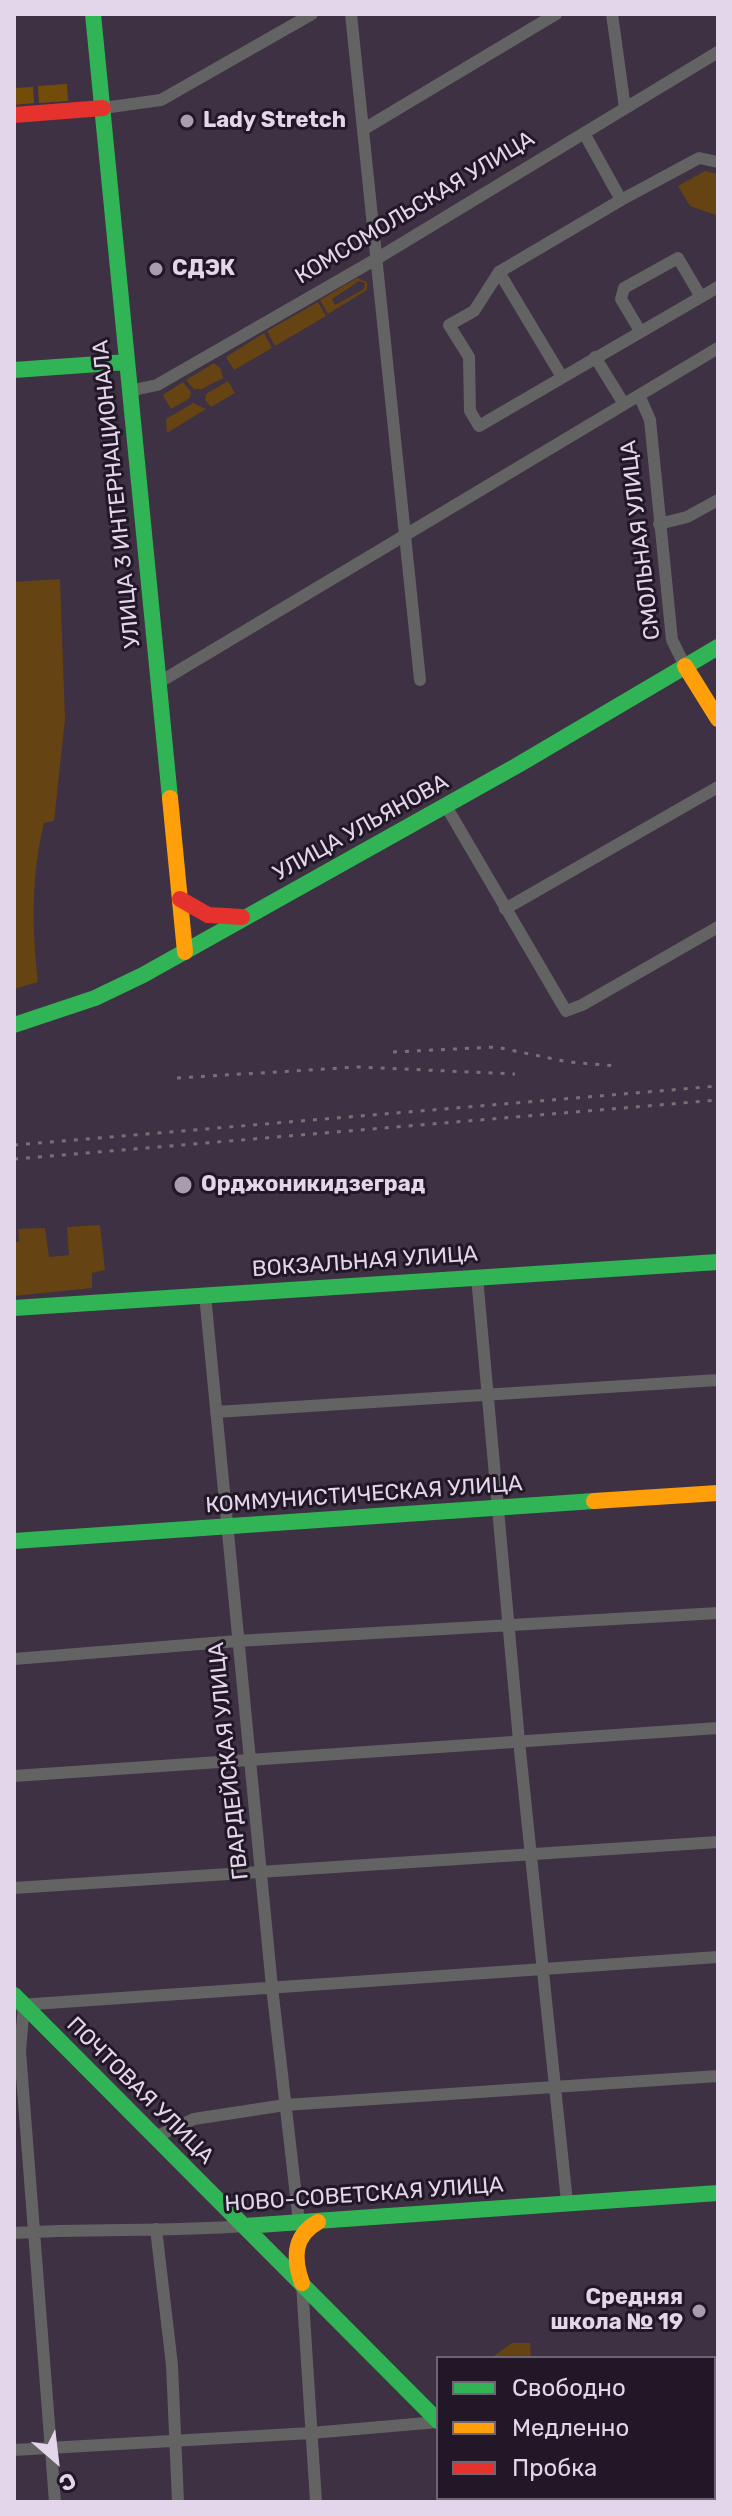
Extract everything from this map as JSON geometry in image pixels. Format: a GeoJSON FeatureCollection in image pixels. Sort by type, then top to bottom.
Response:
{"type":"FeatureCollection","features":[{"type":"Feature","properties":{"kind":"main road","name":"УЛИЦА 3 ИНТЕРНАЦИОНАЛА"},"geometry":{"type":"LineString","coordinates":[[93,14],[185,952]]}},
{"type":"Feature","properties":{"kind":"main road"},"geometry":{"type":"LineString","coordinates":[[14,115],[103,108]]}},
{"type":"Feature","properties":{"kind":"main road"},"geometry":{"type":"LineString","coordinates":[[14,370],[127,362]]}},
{"type":"Feature","properties":{"kind":"main road","name":"УЛИЦА УЛЬЯНОВА"},"geometry":{"type":"LineString","coordinates":[[14,1025],[95,998],[185,952],[446,806],[718,647]]}},
{"type":"Feature","properties":{"kind":"main road","name":"СМОЛЬНАЯ УЛИЦА"},"geometry":{"type":"LineString","coordinates":[[685,666],[718,719]]}},
{"type":"Feature","properties":{"kind":"main road"},"geometry":{"type":"LineString","coordinates":[[180,899],[208,915],[247,916]]}},
{"type":"Feature","properties":{"kind":"main road","name":"ВОКЗАЛЬНАЯ УЛИЦА"},"geometry":{"type":"LineString","coordinates":[[14,1308],[718,1262]]}},
{"type":"Feature","properties":{"kind":"main road","name":"КОММУНИСТИЧЕСКАЯ УЛИЦА"},"geometry":{"type":"LineString","coordinates":[[14,1541],[718,1493]]}},
{"type":"Feature","properties":{"kind":"main road","name":"ПОЧТОВАЯ УЛИЦА"},"geometry":{"type":"LineString","coordinates":[[17,2002],[436,2419]]}},
{"type":"Feature","properties":{"kind":"main road","name":"НОВО-СОВЕТСКАЯ УЛИЦА"},"geometry":{"type":"LineString","coordinates":[[244,2226],[718,2193]]}},
{"type":"Feature","properties":{"kind":"main road"},"geometry":{"type":"LineString","coordinates":[[302,2284],[297,2268],[296,2244],[303,2231],[320,2221]]}},
{"type":"Feature","properties":{"kind":"street"},"geometry":{"type":"LineString","coordinates":[[103,108],[161,100],[312,14]]}},
{"type":"Feature","properties":{"kind":"street"},"geometry":{"type":"LineString","coordinates":[[351,14],[420,680]]}},
{"type":"Feature","properties":{"kind":"street"},"geometry":{"type":"LineString","coordinates":[[364,129],[556,14]]}},
{"type":"Feature","properties":{"kind":"street"},"geometry":{"type":"LineString","coordinates":[[612,14],[625,108]]}},
{"type":"Feature","properties":{"kind":"street","name":"КОМСОМОЛЬСКАЯ УЛИЦА"},"geometry":{"type":"LineString","coordinates":[[129,391],[157,385],[378,258],[718,52]]}},
{"type":"Feature","properties":{"kind":"street"},"geometry":{"type":"LineString","coordinates":[[584,133],[621,200]]}},
{"type":"Feature","properties":{"kind":"street"},"geometry":{"type":"LineString","coordinates":[[718,162],[699,158],[499,272],[474,311],[449,325],[469,357],[470,411],[479,426],[718,287]]}},
{"type":"Feature","properties":{"kind":"street"},"geometry":{"type":"LineString","coordinates":[[640,331],[621,299],[624,288],[678,258],[701,297]]}},
{"type":"Feature","properties":{"kind":"street"},"geometry":{"type":"LineString","coordinates":[[499,272],[562,377]]}},
{"type":"Feature","properties":{"kind":"street"},"geometry":{"type":"LineString","coordinates":[[158,683],[718,348]]}},
{"type":"Feature","properties":{"kind":"street"},"geometry":{"type":"LineString","coordinates":[[595,357],[624,404]]}},
{"type":"Feature","properties":{"kind":"street","name":"СМОЛЬНАЯ УЛИЦА"},"geometry":{"type":"LineString","coordinates":[[639,395],[650,420],[672,640],[685,666]]}},
{"type":"Feature","properties":{"kind":"street"},"geometry":{"type":"LineString","coordinates":[[659,524],[687,517],[718,500]]}},
{"type":"Feature","properties":{"kind":"street"},"geometry":{"type":"LineString","coordinates":[[505,909],[718,787]]}},
{"type":"Feature","properties":{"kind":"street"},"geometry":{"type":"LineString","coordinates":[[446,806],[566,1011],[582,1005],[718,927]]}},
{"type":"Feature","properties":{"kind":"street"},"geometry":{"type":"LineString","coordinates":[[477,1277],[519,1741],[567,2202]]}},
{"type":"Feature","properties":{"kind":"street","name":"ГВАРДЕЙСКАЯ УЛИЦА"},"geometry":{"type":"LineString","coordinates":[[205,1295],[249,1761],[299,2222]]}},
{"type":"Feature","properties":{"kind":"street"},"geometry":{"type":"LineString","coordinates":[[216,1412],[718,1380]]}},
{"type":"Feature","properties":{"kind":"street"},"geometry":{"type":"LineString","coordinates":[[14,1659],[508,1623],[718,1613]]}},
{"type":"Feature","properties":{"kind":"street"},"geometry":{"type":"LineString","coordinates":[[14,1776],[718,1728]]}},
{"type":"Feature","properties":{"kind":"street"},"geometry":{"type":"LineString","coordinates":[[14,1888],[718,1842]]}},
{"type":"Feature","properties":{"kind":"street"},"geometry":{"type":"LineString","coordinates":[[55,2502],[17,2002],[544,1971],[718,1957]]}},
{"type":"Feature","properties":{"kind":"street"},"geometry":{"type":"LineString","coordinates":[[155,2137],[194,2119],[285,2105],[557,2090],[718,2076]]}},
{"type":"Feature","properties":{"kind":"street","name":"НОВО-СОВЕТСКАЯ УЛИЦА"},"geometry":{"type":"LineString","coordinates":[[14,2233],[244,2226]]}},
{"type":"Feature","properties":{"kind":"street"},"geometry":{"type":"LineString","coordinates":[[156,2229],[172,2365],[178,2502]]}},
{"type":"Feature","properties":{"kind":"street"},"geometry":{"type":"LineString","coordinates":[[302,2284],[316,2502]]}},
{"type":"Feature","properties":{"kind":"street"},"geometry":{"type":"LineString","coordinates":[[14,2450],[311,2433],[436,2421]]}},
{"type":"Feature","properties":{"kind":"shaded area"},"geometry":{"type":"Polygon","coordinates":[[[67,84],[68,101],[39,103],[38,86],[67,84]]]}},
{"type":"Feature","properties":{"kind":"shaded area"},"geometry":{"type":"Polygon","coordinates":[[[33,87],[34,103],[14,105],[14,88],[33,87]]]}},
{"type":"Feature","properties":{"kind":"shaded area"},"geometry":{"type":"Polygon","coordinates":[[[705,171],[718,174],[718,216],[690,206],[678,186],[705,171]]]}},
{"type":"Feature","properties":{"kind":"shaded area"},"geometry":{"type":"Polygon","coordinates":[[[357,278],[367,282],[367,290],[328,314],[320,300],[357,278]],[[359,281],[332,299],[335,305],[364,289],[365,283],[359,281]]]}},
{"type":"Feature","properties":{"kind":"shaded area"},"geometry":{"type":"Polygon","coordinates":[[[318,302],[326,316],[275,346],[267,331],[318,302]]]}},
{"type":"Feature","properties":{"kind":"shaded area"},"geometry":{"type":"Polygon","coordinates":[[[264,333],[272,348],[234,370],[226,357],[264,333]]]}},
{"type":"Feature","properties":{"kind":"shaded area"},"geometry":{"type":"Polygon","coordinates":[[[214,363],[221,369],[223,378],[202,389],[194,389],[186,380],[214,363]]]}},
{"type":"Feature","properties":{"kind":"shaded area"},"geometry":{"type":"Polygon","coordinates":[[[228,381],[235,393],[211,407],[205,400],[206,394],[228,381]]]}},
{"type":"Feature","properties":{"kind":"shaded area"},"geometry":{"type":"Polygon","coordinates":[[[183,382],[191,392],[190,398],[171,409],[163,395],[183,382]]]}},
{"type":"Feature","properties":{"kind":"shaded area"},"geometry":{"type":"Polygon","coordinates":[[[193,403],[206,409],[167,433],[166,419],[193,403]]]}},
{"type":"Feature","properties":{"kind":"shaded area"},"geometry":{"type":"Polygon","coordinates":[[[60,579],[65,720],[54,821],[44,823],[35,882],[38,982],[14,989],[14,582],[60,579]]]}},
{"type":"Feature","properties":{"kind":"shaded area"},"geometry":{"type":"Polygon","coordinates":[[[100,1225],[105,1270],[92,1273],[92,1288],[14,1296],[14,1242],[19,1242],[18,1229],[45,1228],[49,1257],[69,1255],[67,1227],[100,1225]]]}},
{"type":"Feature","properties":{"kind":"shaded area"},"geometry":{"type":"Polygon","coordinates":[[[512,2343],[530,2343],[531,2356],[494,2356],[512,2343]]]}},
{"type":"Feature","properties":{"kind":"railway"},"geometry":{"type":"LineString","coordinates":[[393,1052],[496,1047],[568,1062],[616,1066]]}},
{"type":"Feature","properties":{"kind":"railway"},"geometry":{"type":"LineString","coordinates":[[177,1078],[358,1067],[515,1074]]}},
{"type":"Feature","properties":{"kind":"railway"},"geometry":{"type":"LineString","coordinates":[[14,1145],[718,1086]]}},
{"type":"Feature","properties":{"kind":"railway"},"geometry":{"type":"LineString","coordinates":[[14,1159],[718,1100]]}},
{"type":"Feature","properties":{"kind":"traffic: fast"},"geometry":{"type":"LineString","coordinates":[[93,14],[170,798]]}},
{"type":"Feature","properties":{"kind":"traffic: fast"},"geometry":{"type":"LineString","coordinates":[[14,370],[127,362]]}},
{"type":"Feature","properties":{"kind":"traffic: fast"},"geometry":{"type":"LineString","coordinates":[[14,1025],[95,998],[143,975],[518,765],[718,647]]}},
{"type":"Feature","properties":{"kind":"traffic: fast"},"geometry":{"type":"LineString","coordinates":[[14,1308],[718,1262]]}},
{"type":"Feature","properties":{"kind":"traffic: fast"},"geometry":{"type":"LineString","coordinates":[[14,1541],[594,1501]]}},
{"type":"Feature","properties":{"kind":"traffic: fast"},"geometry":{"type":"LineString","coordinates":[[14,1995],[436,2419]]}},
{"type":"Feature","properties":{"kind":"traffic: fast"},"geometry":{"type":"LineString","coordinates":[[244,2226],[718,2193]]}},
{"type":"Feature","properties":{"kind":"traffic: slow"},"geometry":{"type":"LineString","coordinates":[[685,666],[718,719]]}},
{"type":"Feature","properties":{"kind":"traffic: slow"},"geometry":{"type":"LineString","coordinates":[[170,798],[185,952]]}},
{"type":"Feature","properties":{"kind":"traffic: slow"},"geometry":{"type":"LineString","coordinates":[[594,1501],[718,1493]]}},
{"type":"Feature","properties":{"kind":"traffic: slow"},"geometry":{"type":"LineString","coordinates":[[302,2283],[297,2265],[297,2248],[304,2234],[318,2222]]}},
{"type":"Feature","properties":{"kind":"traffic: jam"},"geometry":{"type":"LineString","coordinates":[[14,115],[103,108]]}},
{"type":"Feature","properties":{"kind":"traffic: jam"},"geometry":{"type":"LineString","coordinates":[[180,899],[208,915],[242,917]]}},
{"type":"Feature","properties":{"kind":"place","name":"Lady Stretch"},"geometry":{"type":"Point","coordinates":[187,121]}},
{"type":"Feature","properties":{"kind":"place","name":"СДЭК"},"geometry":{"type":"Point","coordinates":[156,269]}},
{"type":"Feature","properties":{"kind":"place","name":"Орджоникидзеград"},"geometry":{"type":"Point","coordinates":[183,1185]}},
{"type":"Feature","properties":{"kind":"place","name":"Средняя школа № 19"},"geometry":{"type":"Point","coordinates":[699,2311]}}]}
